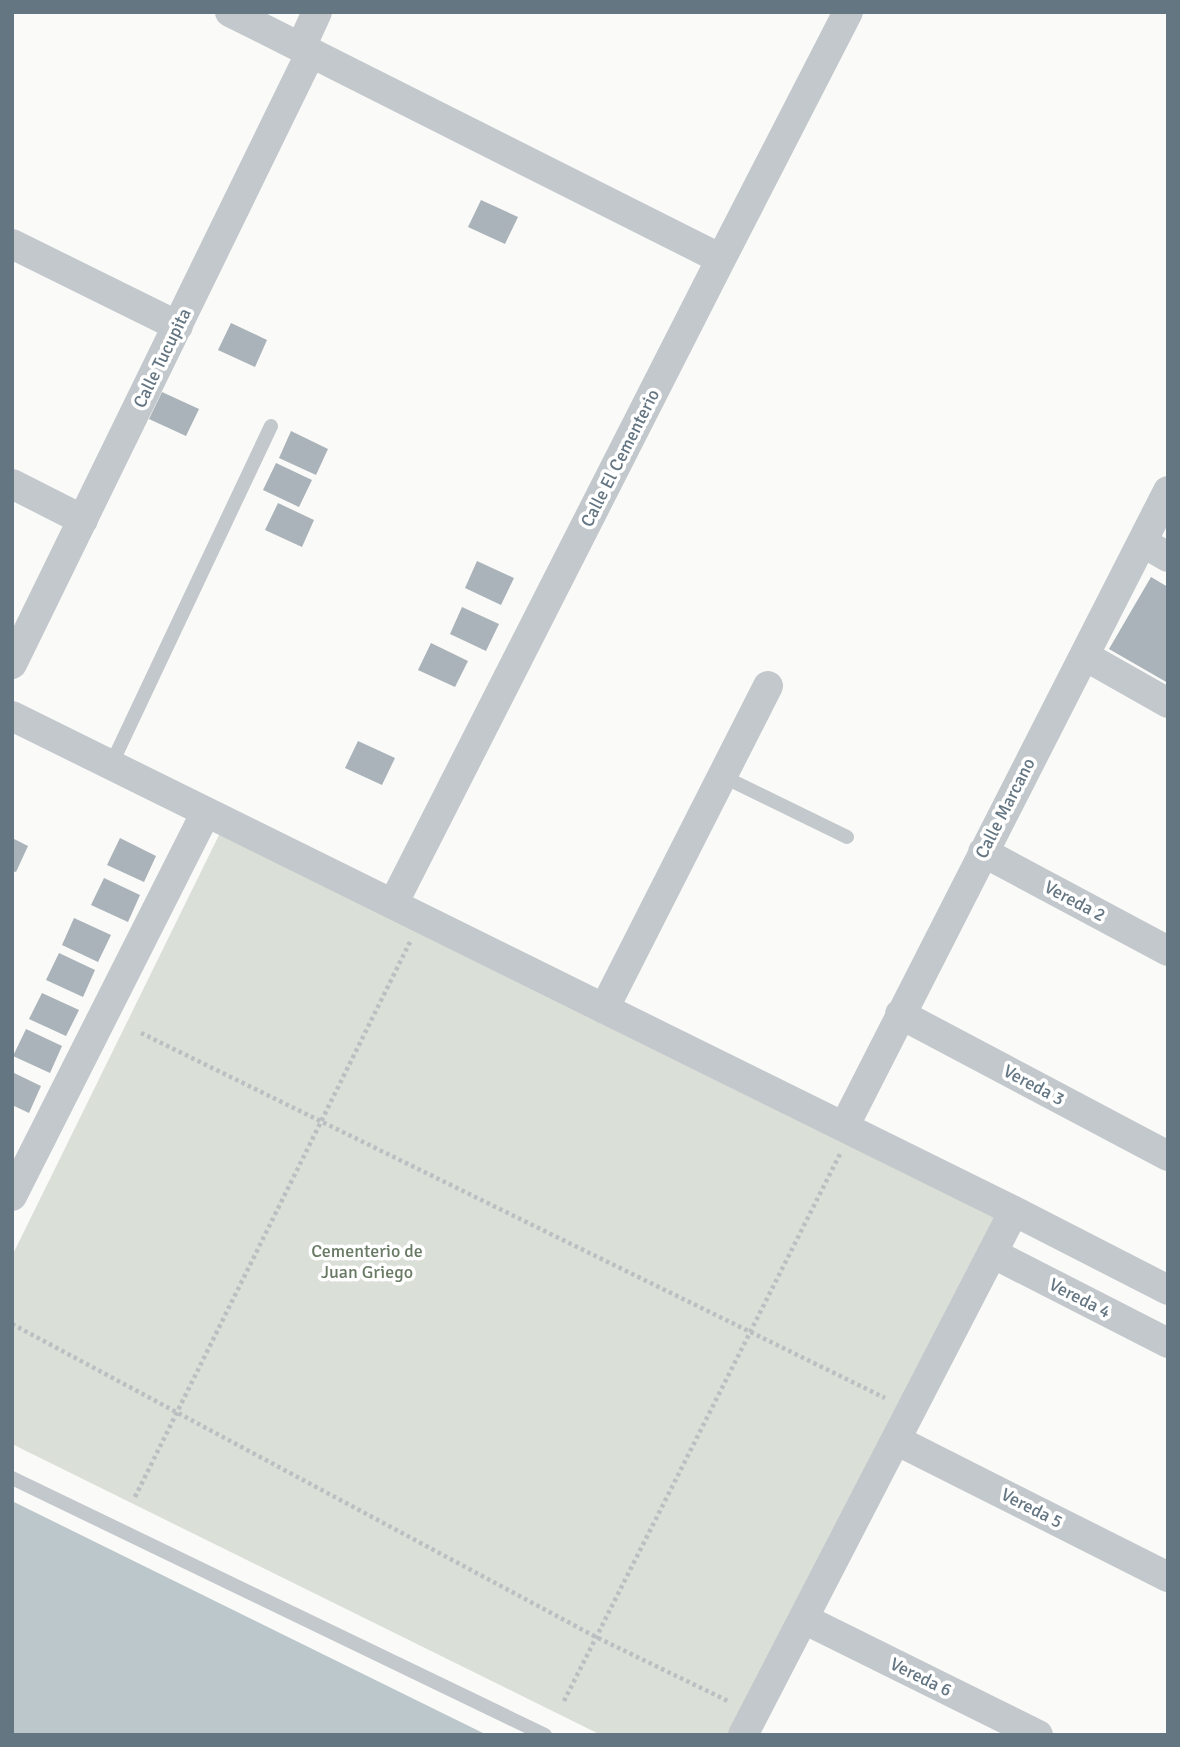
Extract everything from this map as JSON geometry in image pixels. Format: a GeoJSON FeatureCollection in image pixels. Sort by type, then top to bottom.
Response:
{"type":"FeatureCollection","features":[{"type":"Feature","properties":{"kind":"street"},"geometry":{"type":"LineString","coordinates":[[230,12],[720,258]]}},
{"type":"Feature","properties":{"kind":"street","name":"Calle Tucupita"},"geometry":{"type":"LineString","coordinates":[[12,664],[178,326],[306,49],[317,12]]}},
{"type":"Feature","properties":{"kind":"street","name":"Calle El Cementerio"},"geometry":{"type":"LineString","coordinates":[[393,904],[720,258],[848,12]]}},
{"type":"Feature","properties":{"kind":"street"},"geometry":{"type":"LineString","coordinates":[[12,244],[178,326]]}},
{"type":"Feature","properties":{"kind":"street"},"geometry":{"type":"LineString","coordinates":[[12,484],[83,520]]}},
{"type":"Feature","properties":{"kind":"street","name":"Calle Marcano"},"geometry":{"type":"LineString","coordinates":[[844,1127],[1168,491]]}},
{"type":"Feature","properties":{"kind":"street"},"geometry":{"type":"LineString","coordinates":[[1142,542],[1168,557]]}},
{"type":"Feature","properties":{"kind":"street"},"geometry":{"type":"LineString","coordinates":[[1085,656],[1168,703]]}},
{"type":"Feature","properties":{"kind":"street"},"geometry":{"type":"LineString","coordinates":[[604,1009],[768,687]]}},
{"type":"Feature","properties":{"kind":"street"},"geometry":{"type":"LineString","coordinates":[[15,725],[111,765],[1014,1211],[1168,1290]]}},
{"type":"Feature","properties":{"kind":"street"},"geometry":{"type":"LineString","coordinates":[[12,1196],[206,812]]}},
{"type":"Feature","properties":{"kind":"street","name":"Vereda 2"},"geometry":{"type":"LineString","coordinates":[[983,852],[1168,951]]}},
{"type":"Feature","properties":{"kind":"street","name":"Vereda 3"},"geometry":{"type":"LineString","coordinates":[[900,1014],[1168,1156]]}},
{"type":"Feature","properties":{"kind":"street"},"geometry":{"type":"LineString","coordinates":[[743,1735],[1014,1211]]}},
{"type":"Feature","properties":{"kind":"street","name":"Vereda 4"},"geometry":{"type":"LineString","coordinates":[[992,1253],[1168,1343]]}},
{"type":"Feature","properties":{"kind":"street","name":"Vereda 5"},"geometry":{"type":"LineString","coordinates":[[896,1440],[1168,1577]]}},
{"type":"Feature","properties":{"kind":"street","name":"Vereda 6"},"geometry":{"type":"LineString","coordinates":[[804,1619],[1038,1735]]}},
{"type":"Feature","properties":{"kind":"lane"},"geometry":{"type":"LineString","coordinates":[[111,765],[271,426]]}},
{"type":"Feature","properties":{"kind":"lane"},"geometry":{"type":"LineString","coordinates":[[722,776],[847,837]]}},
{"type":"Feature","properties":{"kind":"lane"},"geometry":{"type":"LineString","coordinates":[[12,1478],[545,1735]]}},
{"type":"Feature","properties":{"kind":"path"},"geometry":{"type":"LineString","coordinates":[[135,1497],[422,918]]}},
{"type":"Feature","properties":{"kind":"path"},"geometry":{"type":"LineString","coordinates":[[141,1033],[889,1400]]}},
{"type":"Feature","properties":{"kind":"path"},"geometry":{"type":"LineString","coordinates":[[564,1701],[845,1142],[844,1127]]}},
{"type":"Feature","properties":{"kind":"path"},"geometry":{"type":"LineString","coordinates":[[12,1324],[596,1637],[734,1704]]}},
{"type":"Feature","properties":{"kind":"green space","name":"Cementerio de Juan Griego"},"geometry":{"type":"Polygon","coordinates":[[[221,831],[995,1217],[732,1735],[601,1735],[12,1444],[12,1256],[221,831]]]}},
{"type":"Feature","properties":{"kind":"shaded area"},"geometry":{"type":"Polygon","coordinates":[[[12,1501],[487,1735],[12,1735],[12,1501]]]}},
{"type":"Feature","properties":{"kind":"building"},"geometry":{"type":"Polygon","coordinates":[[[481,200],[518,217],[505,244],[468,227],[481,200]]]}},
{"type":"Feature","properties":{"kind":"building"},"geometry":{"type":"Polygon","coordinates":[[[231,323],[267,340],[255,367],[218,350],[231,323]]]}},
{"type":"Feature","properties":{"kind":"building"},"geometry":{"type":"Polygon","coordinates":[[[162,392],[199,409],[186,436],[149,419],[162,392]]]}},
{"type":"Feature","properties":{"kind":"building"},"geometry":{"type":"Polygon","coordinates":[[[291,431],[328,449],[316,475],[279,458],[291,431]]]}},
{"type":"Feature","properties":{"kind":"building"},"geometry":{"type":"Polygon","coordinates":[[[276,463],[312,480],[299,507],[263,490],[276,463]]]}},
{"type":"Feature","properties":{"kind":"building"},"geometry":{"type":"Polygon","coordinates":[[[278,503],[314,520],[302,547],[265,530],[278,503]]]}},
{"type":"Feature","properties":{"kind":"building"},"geometry":{"type":"Polygon","coordinates":[[[477,561],[514,578],[501,605],[465,588],[477,561]]]}},
{"type":"Feature","properties":{"kind":"building"},"geometry":{"type":"Polygon","coordinates":[[[1151,577],[1168,587],[1168,683],[1109,649],[1151,577]]]}},
{"type":"Feature","properties":{"kind":"building"},"geometry":{"type":"Polygon","coordinates":[[[462,607],[499,624],[486,651],[450,634],[462,607]]]}},
{"type":"Feature","properties":{"kind":"building"},"geometry":{"type":"Polygon","coordinates":[[[431,643],[468,661],[455,687],[418,670],[431,643]]]}},
{"type":"Feature","properties":{"kind":"building"},"geometry":{"type":"Polygon","coordinates":[[[358,741],[395,758],[382,785],[345,768],[358,741]]]}},
{"type":"Feature","properties":{"kind":"building"},"geometry":{"type":"Polygon","coordinates":[[[12,838],[28,846],[16,872],[12,871],[12,838]]]}},
{"type":"Feature","properties":{"kind":"building"},"geometry":{"type":"Polygon","coordinates":[[[120,838],[156,856],[144,882],[107,865],[120,838]]]}},
{"type":"Feature","properties":{"kind":"building"},"geometry":{"type":"Polygon","coordinates":[[[104,878],[140,895],[128,922],[91,905],[104,878]]]}},
{"type":"Feature","properties":{"kind":"building"},"geometry":{"type":"Polygon","coordinates":[[[74,918],[111,935],[98,962],[62,945],[74,918]]]}},
{"type":"Feature","properties":{"kind":"building"},"geometry":{"type":"Polygon","coordinates":[[[59,953],[95,970],[83,997],[46,980],[59,953]]]}},
{"type":"Feature","properties":{"kind":"building"},"geometry":{"type":"Polygon","coordinates":[[[42,993],[79,1010],[66,1036],[29,1019],[42,993]]]}},
{"type":"Feature","properties":{"kind":"building"},"geometry":{"type":"Polygon","coordinates":[[[26,1029],[62,1046],[50,1073],[13,1056],[26,1029]]]}},
{"type":"Feature","properties":{"kind":"building"},"geometry":{"type":"Polygon","coordinates":[[[12,1072],[41,1086],[29,1113],[12,1105],[12,1072]]]}}]}
